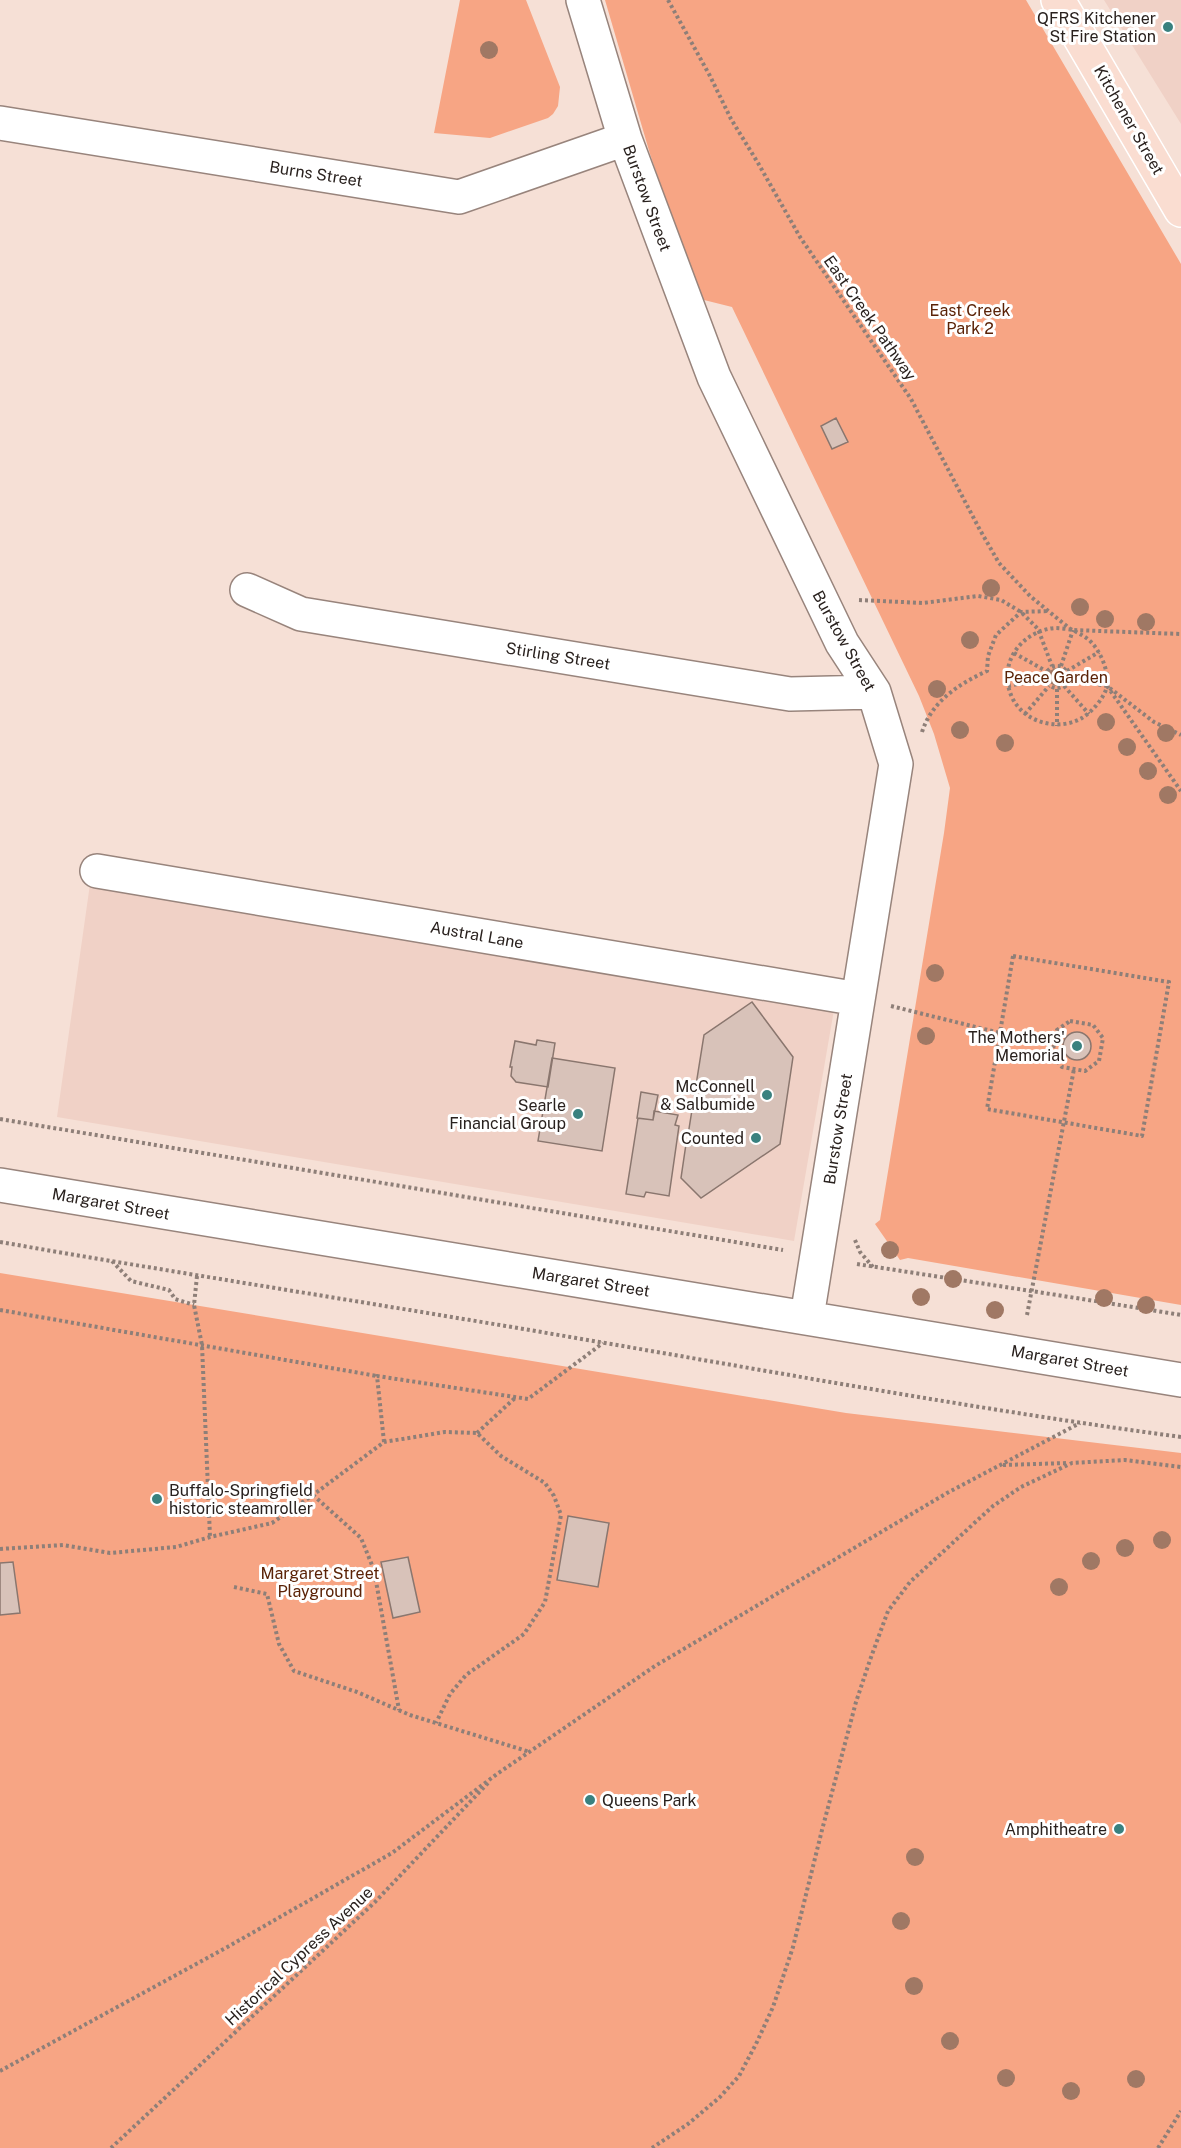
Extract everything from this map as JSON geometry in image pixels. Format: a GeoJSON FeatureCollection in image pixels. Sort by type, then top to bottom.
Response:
{"type":"FeatureCollection","features":[{"type":"Feature","properties":{"kind":"main road","name":"Kitchener Street"},"geometry":{"type":"LineString","coordinates":[[1058,0],[1181,210]]}},
{"type":"Feature","properties":{"kind":"street","name":"Burstow Street"},"geometry":{"type":"LineString","coordinates":[[583,0],[625,139],[714,377],[842,643],[874,692],[896,764],[807,1317]]}},
{"type":"Feature","properties":{"kind":"street","name":"Burns Street"},"geometry":{"type":"LineString","coordinates":[[0,123],[459,197],[625,139]]}},
{"type":"Feature","properties":{"kind":"street","name":"Stirling Street"},"geometry":{"type":"LineString","coordinates":[[248,590],[301,614],[790,694],[874,692]]}},
{"type":"Feature","properties":{"kind":"street","name":"Austral Lane"},"geometry":{"type":"LineString","coordinates":[[97,871],[858,999]]}},
{"type":"Feature","properties":{"kind":"street","name":"Margaret Street"},"geometry":{"type":"LineString","coordinates":[[0,1185],[1181,1380]]}},
{"type":"Feature","properties":{"kind":"path","name":"East Creek Pathway"},"geometry":{"type":"LineString","coordinates":[[669,0],[711,76],[731,119],[800,237],[911,399],[999,562],[1029,596],[1088,639],[1099,652]]}},
{"type":"Feature","properties":{"kind":"path"},"geometry":{"type":"LineString","coordinates":[[819,597],[923,603],[978,596],[1001,600],[1021,612],[1039,631],[1053,666]]}},
{"type":"Feature","properties":{"kind":"path"},"geometry":{"type":"LineString","coordinates":[[922,740],[925,724],[936,705],[965,681],[987,671],[988,656],[996,635],[1021,612],[1049,611]]}},
{"type":"Feature","properties":{"kind":"path"},"geometry":{"type":"LineString","coordinates":[[1107,686],[1089,714],[1074,723],[1057,726],[1040,723],[1025,714],[1014,701],[1008,686],[1008,669],[1014,653],[1025,639],[1039,631],[1057,628],[1181,634]]}},
{"type":"Feature","properties":{"kind":"path"},"geometry":{"type":"LineString","coordinates":[[1061,666],[1073,630]]}},
{"type":"Feature","properties":{"kind":"path"},"geometry":{"type":"LineString","coordinates":[[1067,671],[1099,652],[1105,669],[1107,686],[1181,791]]}},
{"type":"Feature","properties":{"kind":"path"},"geometry":{"type":"LineString","coordinates":[[1014,653],[1047,671]]}},
{"type":"Feature","properties":{"kind":"path"},"geometry":{"type":"LineString","coordinates":[[1053,666],[1061,666],[1067,671],[1069,679],[1065,686],[1057,689],[1049,686],[1045,679],[1047,671],[1053,666]]}},
{"type":"Feature","properties":{"kind":"path"},"geometry":{"type":"LineString","coordinates":[[1008,686],[1045,679]]}},
{"type":"Feature","properties":{"kind":"path"},"geometry":{"type":"LineString","coordinates":[[1069,679],[1107,686],[1154,722],[1181,735]]}},
{"type":"Feature","properties":{"kind":"path"},"geometry":{"type":"LineString","coordinates":[[1025,714],[1049,686]]}},
{"type":"Feature","properties":{"kind":"path"},"geometry":{"type":"LineString","coordinates":[[1065,686],[1089,714]]}},
{"type":"Feature","properties":{"kind":"path"},"geometry":{"type":"LineString","coordinates":[[1057,689],[1057,726]]}},
{"type":"Feature","properties":{"kind":"path"},"geometry":{"type":"LineString","coordinates":[[1013,956],[1168,982],[1142,1136],[1063,1121],[987,1109],[1013,956]]}},
{"type":"Feature","properties":{"kind":"path"},"geometry":{"type":"LineString","coordinates":[[858,999],[1000,1033],[1054,1042]]}},
{"type":"Feature","properties":{"kind":"path"},"geometry":{"type":"LineString","coordinates":[[1070,1021],[1093,1025],[1103,1038],[1099,1061],[1085,1071],[1062,1067],[1052,1054],[1054,1042],[1056,1030],[1070,1021]]}},
{"type":"Feature","properties":{"kind":"path"},"geometry":{"type":"LineString","coordinates":[[1027,1315],[1074,1069]]}},
{"type":"Feature","properties":{"kind":"path"},"geometry":{"type":"LineString","coordinates":[[0,1119],[787,1250]]}},
{"type":"Feature","properties":{"kind":"path"},"geometry":{"type":"LineString","coordinates":[[853,1236],[860,1252],[873,1267]]}},
{"type":"Feature","properties":{"kind":"path"},"geometry":{"type":"LineString","coordinates":[[0,1242],[1080,1423],[1181,1437]]}},
{"type":"Feature","properties":{"kind":"path"},"geometry":{"type":"LineString","coordinates":[[112,1261],[131,1281],[170,1290],[175,1299],[194,1305]]}},
{"type":"Feature","properties":{"kind":"path"},"geometry":{"type":"LineString","coordinates":[[857,1264],[895,1272],[1032,1290],[1181,1315]]}},
{"type":"Feature","properties":{"kind":"path"},"geometry":{"type":"LineString","coordinates":[[197,1276],[194,1305],[202,1345],[210,1537]]}},
{"type":"Feature","properties":{"kind":"path"},"geometry":{"type":"LineString","coordinates":[[0,1310],[377,1376],[528,1399],[603,1342]]}},
{"type":"Feature","properties":{"kind":"path"},"geometry":{"type":"LineString","coordinates":[[377,1376],[384,1442]]}},
{"type":"Feature","properties":{"kind":"path"},"geometry":{"type":"LineString","coordinates":[[477,1433],[516,1397]]}},
{"type":"Feature","properties":{"kind":"path"},"geometry":{"type":"LineString","coordinates":[[0,2071],[231,1945],[392,1853],[496,1773],[655,1666],[947,1492],[1080,1423]]}},
{"type":"Feature","properties":{"kind":"path"},"geometry":{"type":"LineString","coordinates":[[0,1549],[63,1545],[110,1553],[176,1547],[272,1523],[384,1442],[445,1432],[477,1433],[501,1456],[545,1483],[554,1496],[561,1515],[546,1602],[524,1634],[466,1675],[450,1694],[436,1723]]}},
{"type":"Feature","properties":{"kind":"path"},"geometry":{"type":"LineString","coordinates":[[1001,1465],[1125,1460],[1181,1467]]}},
{"type":"Feature","properties":{"kind":"path"},"geometry":{"type":"LineString","coordinates":[[652,2148],[688,2124],[720,2097],[739,2076],[769,2016],[793,1947],[856,1702],[888,1611],[909,1582],[993,1506],[1021,1487],[1072,1463]]}},
{"type":"Feature","properties":{"kind":"path"},"geometry":{"type":"LineString","coordinates":[[313,1495],[361,1538],[374,1570],[399,1711]]}},
{"type":"Feature","properties":{"kind":"path"},"geometry":{"type":"LineString","coordinates":[[234,1587],[267,1594],[279,1644],[294,1671],[357,1692],[399,1711],[530,1752]]}},
{"type":"Feature","properties":{"kind":"path","name":"Historical Cypress Avenue"},"geometry":{"type":"LineString","coordinates":[[111,2148],[375,1902],[496,1773]]}},
{"type":"Feature","properties":{"kind":"path"},"geometry":{"type":"LineString","coordinates":[[1158,2148],[1181,2111]]}},
{"type":"Feature","properties":{"kind":"shaded area"},"geometry":{"type":"Polygon","coordinates":[[[1104,0],[1181,0],[1181,124],[1104,0]]]}},
{"type":"Feature","properties":{"kind":"shaded area"},"geometry":{"type":"Polygon","coordinates":[[[90,884],[835,1004],[794,1241],[57,1117],[90,884]]]}},
{"type":"Feature","properties":{"kind":"green space"},"geometry":{"type":"Polygon","coordinates":[[[460,0],[526,0],[560,87],[558,106],[548,118],[490,138],[434,133],[460,0]]]}},
{"type":"Feature","properties":{"kind":"green space","name":"East Creek Park 2"},"geometry":{"type":"Polygon","coordinates":[[[605,0],[1026,0],[1181,264],[1181,1305],[908,1258],[900,1260],[875,1224],[880,1220],[950,788],[934,734],[919,696],[732,307],[700,299],[650,154],[605,0]]]}},
{"type":"Feature","properties":{"kind":"green space","name":"Queens Park"},"geometry":{"type":"Polygon","coordinates":[[[0,1273],[846,1413],[1181,1453],[1181,2148],[0,2148],[0,1273]]]}},
{"type":"Feature","properties":{"kind":"building"},"geometry":{"type":"Polygon","coordinates":[[[836,418],[848,442],[832,449],[821,426],[836,418]]]}},
{"type":"Feature","properties":{"kind":"building"},"geometry":{"type":"Polygon","coordinates":[[[752,1002],[793,1057],[780,1144],[701,1198],[681,1178],[686,1144],[694,1145],[688,1135],[704,1035],[752,1002]]]}},
{"type":"Feature","properties":{"kind":"building","name":"The Mothers' Memorial"},"geometry":{"type":"Polygon","coordinates":[[[1077,1032],[1087,1036],[1091,1046],[1087,1056],[1077,1060],[1067,1056],[1063,1046],[1067,1036],[1077,1032]]]}},
{"type":"Feature","properties":{"kind":"building"},"geometry":{"type":"Polygon","coordinates":[[[537,1040],[555,1043],[548,1087],[516,1082],[511,1076],[512,1067],[510,1067],[515,1041],[536,1045],[537,1040]]]}},
{"type":"Feature","properties":{"kind":"building"},"geometry":{"type":"Polygon","coordinates":[[[552,1058],[615,1068],[602,1151],[538,1141],[552,1058]]]}},
{"type":"Feature","properties":{"kind":"building"},"geometry":{"type":"Polygon","coordinates":[[[641,1092],[658,1095],[653,1120],[637,1118],[641,1092]]]}},
{"type":"Feature","properties":{"kind":"building"},"geometry":{"type":"Polygon","coordinates":[[[654,1111],[678,1115],[675,1125],[679,1126],[669,1196],[646,1192],[644,1197],[626,1194],[638,1118],[653,1120],[654,1111]]]}},
{"type":"Feature","properties":{"kind":"building"},"geometry":{"type":"Polygon","coordinates":[[[568,1516],[609,1523],[598,1587],[557,1580],[568,1516]]]}},
{"type":"Feature","properties":{"kind":"building"},"geometry":{"type":"Polygon","coordinates":[[[408,1557],[420,1612],[393,1618],[381,1562],[408,1557]]]}},
{"type":"Feature","properties":{"kind":"building"},"geometry":{"type":"Polygon","coordinates":[[[13,1562],[20,1613],[0,1615],[0,1563],[13,1562]]]}},
{"type":"Feature","properties":{"kind":"place","name":"QFRS Kitchener St Fire Station"},"geometry":{"type":"Point","coordinates":[1168,27]}},
{"type":"Feature","properties":{"kind":"place","name":"The Mothers' Memorial"},"geometry":{"type":"Point","coordinates":[1077,1046]}},
{"type":"Feature","properties":{"kind":"place","name":"McConnell & Salbumide"},"geometry":{"type":"Point","coordinates":[767,1095]}},
{"type":"Feature","properties":{"kind":"place","name":"Searle Financial Group"},"geometry":{"type":"Point","coordinates":[578,1114]}},
{"type":"Feature","properties":{"kind":"place","name":"Counted"},"geometry":{"type":"Point","coordinates":[756,1138]}},
{"type":"Feature","properties":{"kind":"place","name":"Buffalo-Springfield historic steamroller"},"geometry":{"type":"Point","coordinates":[157,1499]}},
{"type":"Feature","properties":{"kind":"place","name":"Queens Park"},"geometry":{"type":"Point","coordinates":[590,1800]}},
{"type":"Feature","properties":{"kind":"place","name":"Amphitheatre"},"geometry":{"type":"Point","coordinates":[1119,1829]}},
{"type":"Feature","properties":{"kind":"park label","name":"Peace Garden"},"geometry":{"type":"Point","coordinates":[1056,677]}},
{"type":"Feature","properties":{"kind":"park label","name":"Margaret Street Playground"},"geometry":{"type":"Point","coordinates":[320,1582]}}]}
